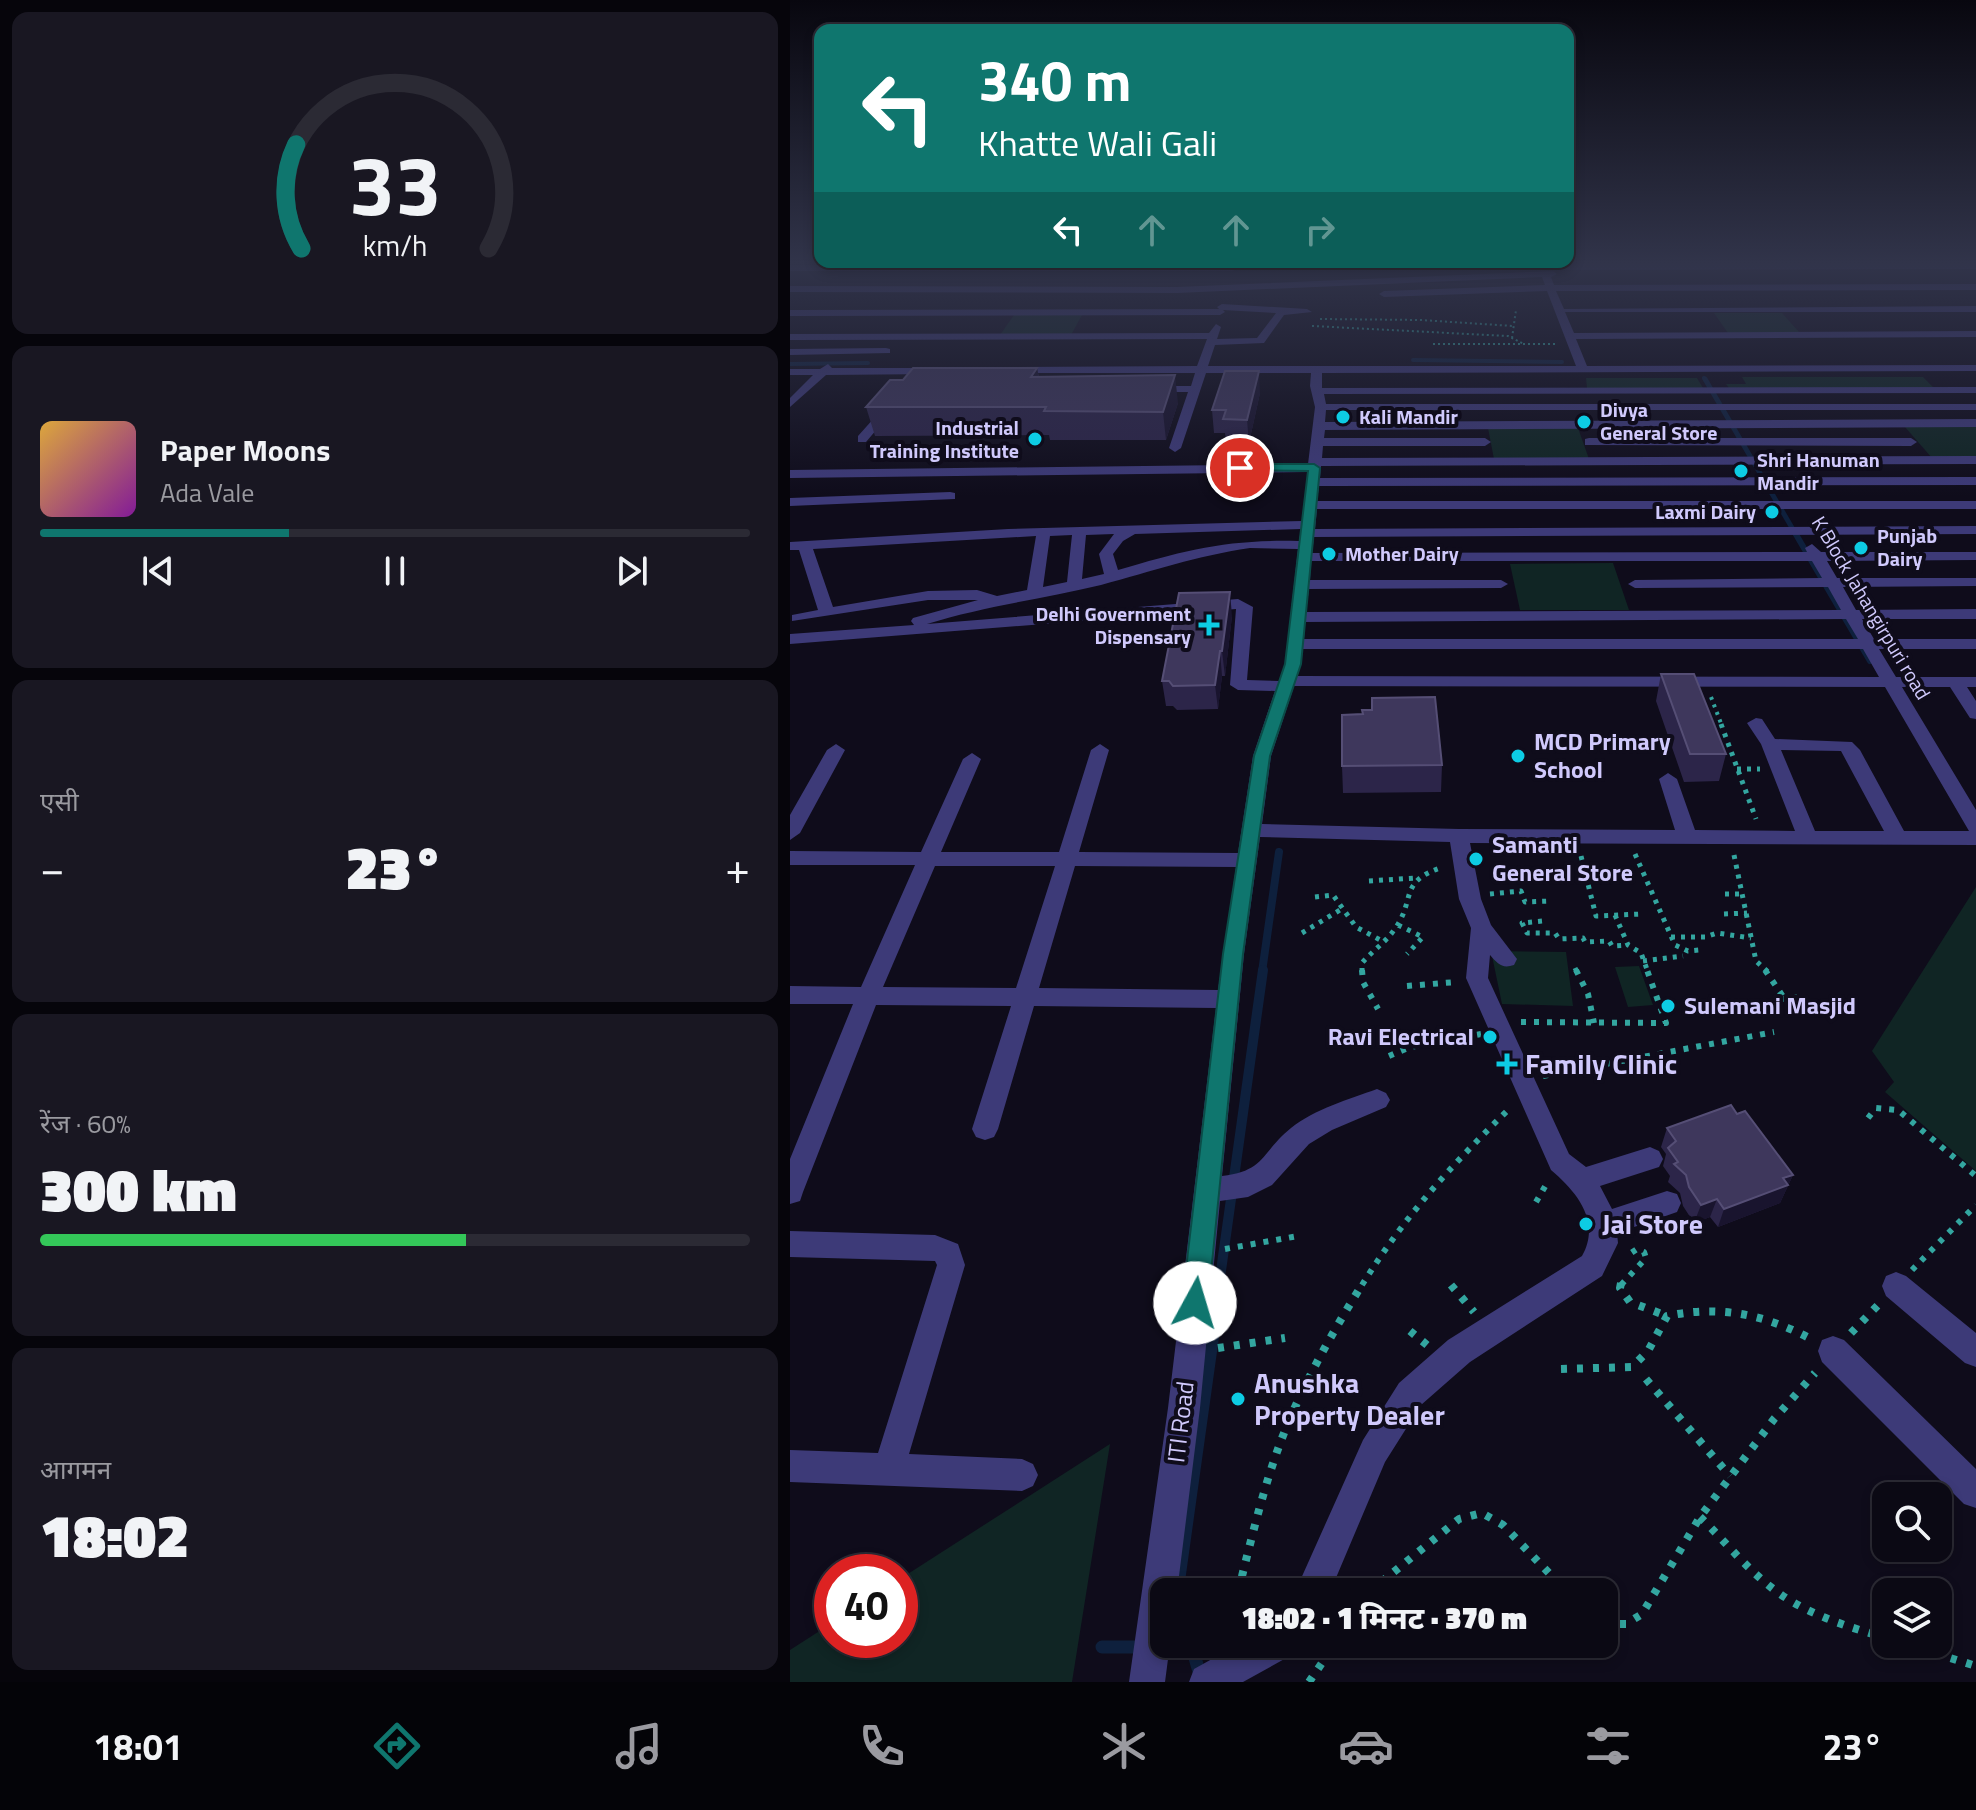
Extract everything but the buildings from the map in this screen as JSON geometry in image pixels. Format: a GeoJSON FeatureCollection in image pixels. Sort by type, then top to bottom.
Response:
{"type":"FeatureCollection","features":[{"type":"Feature","properties":{"kind":"street"},"geometry":{"type":"LineString","coordinates":[[790,404],[856,339]]}},
{"type":"Feature","properties":{"kind":"street"},"geometry":{"type":"LineString","coordinates":[[877,351],[889,339]]}},
{"type":"Feature","properties":{"kind":"street"},"geometry":{"type":"LineString","coordinates":[[1047,360],[1060,339]]}},
{"type":"Feature","properties":{"kind":"street"},"geometry":{"type":"LineString","coordinates":[[1133,339],[1212,343],[1261,339]]}},
{"type":"Feature","properties":{"kind":"street"},"geometry":{"type":"LineString","coordinates":[[1175,448],[1213,339]]}},
{"type":"Feature","properties":{"kind":"street"},"geometry":{"type":"LineString","coordinates":[[1576,341],[1605,339]]}},
{"type":"Feature","properties":{"kind":"street","name":"K Block Jahangirpuri road"},"geometry":{"type":"LineString","coordinates":[[1694,339],[1749,442],[1976,827]]}},
{"type":"Feature","properties":{"kind":"street"},"geometry":{"type":"LineString","coordinates":[[1791,339],[1798,348]]}},
{"type":"Feature","properties":{"kind":"street"},"geometry":{"type":"LineString","coordinates":[[1814,339],[1822,348]]}},
{"type":"Feature","properties":{"kind":"street"},"geometry":{"type":"LineString","coordinates":[[1902,339],[1910,348]]}},
{"type":"Feature","properties":{"kind":"street"},"geometry":{"type":"LineString","coordinates":[[1947,339],[1956,348]]}},
{"type":"Feature","properties":{"kind":"street"},"geometry":{"type":"LineString","coordinates":[[1576,341],[1706,361],[1815,368],[1976,366]]}},
{"type":"Feature","properties":{"kind":"street"},"geometry":{"type":"LineString","coordinates":[[1576,341],[1587,369]]}},
{"type":"Feature","properties":{"kind":"street"},"geometry":{"type":"LineString","coordinates":[[1197,350],[1212,343]]}},
{"type":"Feature","properties":{"kind":"street"},"geometry":{"type":"LineString","coordinates":[[790,352],[899,351]]}},
{"type":"Feature","properties":{"kind":"street"},"geometry":{"type":"LineString","coordinates":[[1966,356],[1976,366]]}},
{"type":"Feature","properties":{"kind":"street"},"geometry":{"type":"LineString","coordinates":[[1806,358],[1815,368]]}},
{"type":"Feature","properties":{"kind":"street"},"geometry":{"type":"LineString","coordinates":[[1831,358],[1840,368]]}},
{"type":"Feature","properties":{"kind":"street"},"geometry":{"type":"LineString","coordinates":[[1002,370],[1047,360],[1203,370],[1313,470],[1497,556],[1976,556]]}},
{"type":"Feature","properties":{"kind":"street"},"geometry":{"type":"LineString","coordinates":[[1313,470],[1587,369],[1706,361]]}},
{"type":"Feature","properties":{"kind":"street"},"geometry":{"type":"LineString","coordinates":[[1921,368],[1937,390],[1972,423]]}},
{"type":"Feature","properties":{"kind":"street"},"geometry":{"type":"LineString","coordinates":[[1571,391],[1587,369]]}},
{"type":"Feature","properties":{"kind":"street"},"geometry":{"type":"LineString","coordinates":[[790,372],[956,371]]}},
{"type":"Feature","properties":{"kind":"street"},"geometry":{"type":"LineString","coordinates":[[1134,389],[1195,389]]}},
{"type":"Feature","properties":{"kind":"street"},"geometry":{"type":"LineString","coordinates":[[1960,390],[1976,406]]}},
{"type":"Feature","properties":{"kind":"street"},"geometry":{"type":"LineString","coordinates":[[1112,577],[1106,554],[1118,538],[1131,530],[1571,391],[1976,390]]}},
{"type":"Feature","properties":{"kind":"street"},"geometry":{"type":"LineString","coordinates":[[1571,391],[1597,461]]}},
{"type":"Feature","properties":{"kind":"street"},"geometry":{"type":"LineString","coordinates":[[862,439],[896,399]]}},
{"type":"Feature","properties":{"kind":"street"},"geometry":{"type":"LineString","coordinates":[[1362,407],[1976,406]]}},
{"type":"Feature","properties":{"kind":"street"},"geometry":{"type":"LineString","coordinates":[[1313,470],[1362,407]]}},
{"type":"Feature","properties":{"kind":"street"},"geometry":{"type":"LineString","coordinates":[[903,630],[932,616],[1112,577],[1226,546],[1359,426],[1362,407]]}},
{"type":"Feature","properties":{"kind":"street"},"geometry":{"type":"LineString","coordinates":[[1691,407],[1702,425]]}},
{"type":"Feature","properties":{"kind":"street"},"geometry":{"type":"LineString","coordinates":[[1766,407],[1775,424]]}},
{"type":"Feature","properties":{"kind":"street"},"geometry":{"type":"LineString","coordinates":[[1359,426],[1972,423]]}},
{"type":"Feature","properties":{"kind":"street"},"geometry":{"type":"LineString","coordinates":[[1897,424],[1925,460],[1971,505],[1976,516]]}},
{"type":"Feature","properties":{"kind":"street"},"geometry":{"type":"LineString","coordinates":[[1482,426],[1492,481],[1497,556],[1506,616]]}},
{"type":"Feature","properties":{"kind":"street"},"geometry":{"type":"LineString","coordinates":[[1313,470],[1485,442]]}},
{"type":"Feature","properties":{"kind":"street"},"geometry":{"type":"LineString","coordinates":[[1589,442],[1911,442]]}},
{"type":"Feature","properties":{"kind":"street"},"geometry":{"type":"LineString","coordinates":[[1313,470],[1488,462],[1976,460]]}},
{"type":"Feature","properties":{"kind":"street"},"geometry":{"type":"LineString","coordinates":[[1716,461],[1726,481]]}},
{"type":"Feature","properties":{"kind":"street"},"geometry":{"type":"LineString","coordinates":[[790,474],[1162,472],[1186,468],[1240,468],[1492,481],[1976,481]]}},
{"type":"Feature","properties":{"kind":"street"},"geometry":{"type":"LineString","coordinates":[[1313,470],[1494,505],[1971,505]]}},
{"type":"Feature","properties":{"kind":"street"},"geometry":{"type":"LineString","coordinates":[[1313,470],[1497,531],[1976,530]]}},
{"type":"Feature","properties":{"kind":"street","name":"ITI Road"},"geometry":{"type":"LineString","coordinates":[[1148,1678],[1190,1352],[1246,860],[1262,756],[1295,644],[1313,470]]}},
{"type":"Feature","properties":{"kind":"street"},"geometry":{"type":"LineString","coordinates":[[790,502],[861,497],[890,500],[954,491],[982,485],[985,474]]}},
{"type":"Feature","properties":{"kind":"street"},"geometry":{"type":"LineString","coordinates":[[825,607],[797,545],[1131,530]]}},
{"type":"Feature","properties":{"kind":"street"},"geometry":{"type":"LineString","coordinates":[[1074,586],[1079,531]]}},
{"type":"Feature","properties":{"kind":"street"},"geometry":{"type":"LineString","coordinates":[[1845,531],[1861,556]]}},
{"type":"Feature","properties":{"kind":"street"},"geometry":{"type":"LineString","coordinates":[[1034,594],[1044,532]]}},
{"type":"Feature","properties":{"kind":"street"},"geometry":{"type":"LineString","coordinates":[[1626,556],[1645,615]]}},
{"type":"Feature","properties":{"kind":"street"},"geometry":{"type":"LineString","coordinates":[[1635,584],[1976,582]]}},
{"type":"Feature","properties":{"kind":"street"},"geometry":{"type":"LineString","coordinates":[[1301,585],[1501,584]]}},
{"type":"Feature","properties":{"kind":"street"},"geometry":{"type":"LineString","coordinates":[[798,618],[825,607],[953,594],[980,594],[994,602]]}},
{"type":"Feature","properties":{"kind":"street"},"geometry":{"type":"LineString","coordinates":[[790,639],[1243,605],[1245,614],[1238,685],[1976,682]]}},
{"type":"Feature","properties":{"kind":"street"},"geometry":{"type":"LineString","coordinates":[[1797,614],[1812,644]]}},
{"type":"Feature","properties":{"kind":"street"},"geometry":{"type":"LineString","coordinates":[[1298,617],[1976,614]]}},
{"type":"Feature","properties":{"kind":"street"},"geometry":{"type":"LineString","coordinates":[[1295,644],[1976,644]]}},
{"type":"Feature","properties":{"kind":"street"},"geometry":{"type":"LineString","coordinates":[[1955,682],[1976,714]]}},
{"type":"Feature","properties":{"kind":"street"},"geometry":{"type":"LineString","coordinates":[[1756,723],[1770,744],[1807,836]]}},
{"type":"Feature","properties":{"kind":"street"},"geometry":{"type":"LineString","coordinates":[[1770,744],[1846,746],[1851,750],[1897,837]]}},
{"type":"Feature","properties":{"kind":"street"},"geometry":{"type":"LineString","coordinates":[[790,833],[836,750]]}},
{"type":"Feature","properties":{"kind":"street"},"geometry":{"type":"LineString","coordinates":[[985,1129],[1100,750]]}},
{"type":"Feature","properties":{"kind":"street"},"geometry":{"type":"LineString","coordinates":[[791,1189],[868,996],[972,759]]}},
{"type":"Feature","properties":{"kind":"street"},"geometry":{"type":"LineString","coordinates":[[1668,779],[1687,835]]}},
{"type":"Feature","properties":{"kind":"street"},"geometry":{"type":"LineString","coordinates":[[1251,830],[1461,849],[1576,835],[1976,838]]}},
{"type":"Feature","properties":{"kind":"street"},"geometry":{"type":"LineString","coordinates":[[1461,849],[1470,899],[1482,928],[1506,959]]}},
{"type":"Feature","properties":{"kind":"street"},"geometry":{"type":"LineString","coordinates":[[790,858],[1246,860]]}},
{"type":"Feature","properties":{"kind":"street"},"geometry":{"type":"LineString","coordinates":[[1318,1578],[1374,1451],[1410,1394],[1459,1351],[1592,1266],[1604,1243],[1602,1216],[1582,1180],[1560,1162],[1509,1043],[1477,978],[1482,928]]}},
{"type":"Feature","properties":{"kind":"street"},"geometry":{"type":"LineString","coordinates":[[790,995],[1228,999]]}},
{"type":"Feature","properties":{"kind":"street"},"geometry":{"type":"LineString","coordinates":[[1208,1190],[1248,1185],[1263,1177],[1300,1136],[1323,1122],[1377,1100]]}},
{"type":"Feature","properties":{"kind":"street"},"geometry":{"type":"LineString","coordinates":[[1582,1180],[1650,1159]]}},
{"type":"Feature","properties":{"kind":"street"},"geometry":{"type":"LineString","coordinates":[[1602,1225],[1667,1203]]}},
{"type":"Feature","properties":{"kind":"street"},"geometry":{"type":"LineString","coordinates":[[790,1244],[935,1248],[948,1253],[951,1265],[889,1469]]}},
{"type":"Feature","properties":{"kind":"street"},"geometry":{"type":"LineString","coordinates":[[1896,1286],[1976,1352]]}},
{"type":"Feature","properties":{"kind":"street"},"geometry":{"type":"LineString","coordinates":[[1833,1351],[1976,1492]]}},
{"type":"Feature","properties":{"kind":"street"},"geometry":{"type":"LineString","coordinates":[[790,1466],[1022,1475]]}},
{"type":"Feature","properties":{"kind":"street"},"geometry":{"type":"LineString","coordinates":[[1207,1682],[1250,1658]]}},
{"type":"Feature","properties":{"kind":"path"},"geometry":{"type":"LineString","coordinates":[[1515,339],[1524,344]]}},
{"type":"Feature","properties":{"kind":"path"},"geometry":{"type":"LineString","coordinates":[[1542,339],[1543,344]]}},
{"type":"Feature","properties":{"kind":"path"},"geometry":{"type":"LineString","coordinates":[[1433,344],[1576,341]]}},
{"type":"Feature","properties":{"kind":"path"},"geometry":{"type":"LineString","coordinates":[[1705,682],[1762,835]]}},
{"type":"Feature","properties":{"kind":"path"},"geometry":{"type":"LineString","coordinates":[[1576,835],[1596,916],[1642,914]]}},
{"type":"Feature","properties":{"kind":"path"},"geometry":{"type":"LineString","coordinates":[[1626,835],[1675,945],[1688,951],[1699,950]]}},
{"type":"Feature","properties":{"kind":"path"},"geometry":{"type":"LineString","coordinates":[[1729,835],[1756,961],[1772,976],[1784,998]]}},
{"type":"Feature","properties":{"kind":"path"},"geometry":{"type":"LineString","coordinates":[[1378,1009],[1363,982],[1362,963],[1398,925],[1408,886],[1461,849]]}},
{"type":"Feature","properties":{"kind":"path"},"geometry":{"type":"LineString","coordinates":[[1369,881],[1416,878]]}},
{"type":"Feature","properties":{"kind":"path"},"geometry":{"type":"LineString","coordinates":[[1470,899],[1521,891],[1525,902],[1551,901]]}},
{"type":"Feature","properties":{"kind":"path"},"geometry":{"type":"LineString","coordinates":[[1725,894],[1744,894]]}},
{"type":"Feature","properties":{"kind":"path"},"geometry":{"type":"LineString","coordinates":[[1315,897],[1333,895],[1340,910],[1356,927],[1384,942]]}},
{"type":"Feature","properties":{"kind":"path"},"geometry":{"type":"LineString","coordinates":[[1302,933],[1340,910]]}},
{"type":"Feature","properties":{"kind":"path"},"geometry":{"type":"LineString","coordinates":[[1724,914],[1747,913]]}},
{"type":"Feature","properties":{"kind":"path"},"geometry":{"type":"LineString","coordinates":[[1389,1056],[1410,1047],[1500,1030],[1520,1022],[1666,1023],[1641,953],[1628,945],[1615,915]]}},
{"type":"Feature","properties":{"kind":"path"},"geometry":{"type":"LineString","coordinates":[[1542,921],[1522,923],[1527,933],[1555,933],[1559,939],[1628,945]]}},
{"type":"Feature","properties":{"kind":"path"},"geometry":{"type":"LineString","coordinates":[[1398,925],[1423,937],[1407,954]]}},
{"type":"Feature","properties":{"kind":"path"},"geometry":{"type":"LineString","coordinates":[[1671,937],[1706,940],[1717,933],[1751,938]]}},
{"type":"Feature","properties":{"kind":"path"},"geometry":{"type":"LineString","coordinates":[[1643,961],[1683,956]]}},
{"type":"Feature","properties":{"kind":"path"},"geometry":{"type":"LineString","coordinates":[[1575,968],[1588,994],[1594,1023]]}},
{"type":"Feature","properties":{"kind":"path"},"geometry":{"type":"LineString","coordinates":[[1407,986],[1440,985],[1477,978]]}},
{"type":"Feature","properties":{"kind":"path"},"geometry":{"type":"LineString","coordinates":[[1765,1008],[1775,1007],[1771,1000],[1784,998],[1800,997],[1805,1004],[1822,1003]]}},
{"type":"Feature","properties":{"kind":"path"},"geometry":{"type":"LineString","coordinates":[[1241,1578],[1253,1531],[1291,1415],[1336,1326],[1394,1234],[1442,1175],[1484,1137],[1525,1084],[1774,1032]]}},
{"type":"Feature","properties":{"kind":"path"},"geometry":{"type":"LineString","coordinates":[[1868,1118],[1876,1108],[1898,1110],[1976,1176]]}},
{"type":"Feature","properties":{"kind":"path"},"geometry":{"type":"LineString","coordinates":[[1618,1624],[1626,1624],[1642,1614],[1700,1517],[1833,1351],[1976,1205]]}},
{"type":"Feature","properties":{"kind":"path"},"geometry":{"type":"LineString","coordinates":[[1200,1253],[1298,1236]]}},
{"type":"Feature","properties":{"kind":"path"},"geometry":{"type":"LineString","coordinates":[[1631,1253],[1637,1249],[1644,1252],[1646,1258],[1622,1280],[1620,1288],[1630,1302],[1667,1316],[1695,1308],[1748,1313],[1786,1324],[1833,1351]]}},
{"type":"Feature","properties":{"kind":"path"},"geometry":{"type":"LineString","coordinates":[[1561,1369],[1632,1367],[1648,1351],[1667,1316]]}},
{"type":"Feature","properties":{"kind":"path"},"geometry":{"type":"LineString","coordinates":[[1190,1352],[1285,1338]]}},
{"type":"Feature","properties":{"kind":"path"},"geometry":{"type":"LineString","coordinates":[[1646,1379],[1730,1476]]}},
{"type":"Feature","properties":{"kind":"path"},"geometry":{"type":"LineString","coordinates":[[1386,1578],[1459,1519],[1482,1513],[1503,1525],[1554,1578]]}},
{"type":"Feature","properties":{"kind":"path"},"geometry":{"type":"LineString","coordinates":[[1700,1517],[1782,1594],[1835,1622],[1872,1634]]}},
{"type":"Feature","properties":{"kind":"path"},"geometry":{"type":"LineString","coordinates":[[1309,1682],[1325,1658]]}},
{"type":"Feature","properties":{"kind":"path"},"geometry":{"type":"LineString","coordinates":[[1950,1658],[1976,1666]]}},
{"type":"Feature","properties":{"kind":"green space"},"geometry":{"type":"Polygon","coordinates":[[[1742,377],[1923,377],[1934,388],[1729,388],[1726,384],[1746,384],[1742,377]]]}},
{"type":"Feature","properties":{"kind":"green space"},"geometry":{"type":"Polygon","coordinates":[[[1586,378],[1697,378],[1703,388],[1587,388],[1586,378]]]}},
{"type":"Feature","properties":{"kind":"green space"},"geometry":{"type":"Polygon","coordinates":[[[1905,427],[1976,427],[1976,457],[1932,458],[1905,427]]]}},
{"type":"Feature","properties":{"kind":"green space"},"geometry":{"type":"Polygon","coordinates":[[[1488,428],[1578,428],[1589,459],[1494,459],[1488,428]]]}},
{"type":"Feature","properties":{"kind":"green space"},"geometry":{"type":"Polygon","coordinates":[[[1613,563],[1629,610],[1520,610],[1510,564],[1613,563]]]}},
{"type":"Feature","properties":{"kind":"green space"},"geometry":{"type":"Polygon","coordinates":[[[1976,887],[1976,1171],[1885,1092],[1894,1082],[1872,1051],[1976,887]]]}},
{"type":"Feature","properties":{"kind":"green space"},"geometry":{"type":"Polygon","coordinates":[[[1491,951],[1566,952],[1573,1006],[1502,1004],[1491,951]]]}},
{"type":"Feature","properties":{"kind":"green space"},"geometry":{"type":"Polygon","coordinates":[[[1639,966],[1653,1005],[1628,1007],[1615,967],[1639,966]]]}},
{"type":"Feature","properties":{"kind":"green space"},"geometry":{"type":"Polygon","coordinates":[[[1110,1444],[1072,1682],[790,1682],[790,1650],[814,1635],[814,1658],[918,1658],[918,1567],[1110,1444]]]}},
{"type":"Feature","properties":{"kind":"waterway"},"geometry":{"type":"LineString","coordinates":[[1413,360],[1562,362]]}},
{"type":"Feature","properties":{"kind":"waterway"},"geometry":{"type":"LineString","coordinates":[[790,364],[868,363]]}},
{"type":"Feature","properties":{"kind":"waterway"},"geometry":{"type":"LineString","coordinates":[[1705,379],[1795,533]]}},
{"type":"Feature","properties":{"kind":"waterway"},"geometry":{"type":"LineString","coordinates":[[1794,531],[1870,661]]}},
{"type":"Feature","properties":{"kind":"waterway"},"geometry":{"type":"LineString","coordinates":[[1262,972],[1279,852]]}},
{"type":"Feature","properties":{"kind":"waterway"},"geometry":{"type":"LineString","coordinates":[[1219,1285],[1263,970]]}},
{"type":"Feature","properties":{"kind":"waterway"},"geometry":{"type":"LineString","coordinates":[[1179,1578],[1220,1283]]}},
{"type":"Feature","properties":{"kind":"waterway"},"geometry":{"type":"LineString","coordinates":[[1102,1647],[1145,1647]]}},
{"type":"Feature","properties":{"kind":"waterway"},"geometry":{"type":"LineString","coordinates":[[1195,1658],[1202,1682]]}},
{"type":"Feature","properties":{"kind":"place","name":"Kali Mandir"},"geometry":{"type":"Point","coordinates":[1343,417]}},
{"type":"Feature","properties":{"kind":"place","name":"Divya General Store"},"geometry":{"type":"Point","coordinates":[1584,422]}},
{"type":"Feature","properties":{"kind":"place","name":"Industrial Training Institute"},"geometry":{"type":"Point","coordinates":[1035,439]}},
{"type":"Feature","properties":{"kind":"place","name":"Shri Hanuman Mandir"},"geometry":{"type":"Point","coordinates":[1741,471]}},
{"type":"Feature","properties":{"kind":"place","name":"Laxmi Dairy"},"geometry":{"type":"Point","coordinates":[1772,512]}},
{"type":"Feature","properties":{"kind":"place","name":"Punjab Dairy"},"geometry":{"type":"Point","coordinates":[1861,548]}},
{"type":"Feature","properties":{"kind":"place","name":"Mother Dairy"},"geometry":{"type":"Point","coordinates":[1329,554]}},
{"type":"Feature","properties":{"kind":"place","name":"Delhi Government Dispensary"},"geometry":{"type":"Point","coordinates":[1209,625]}},
{"type":"Feature","properties":{"kind":"place","name":"MCD Primary School"},"geometry":{"type":"Point","coordinates":[1518,756]}},
{"type":"Feature","properties":{"kind":"place","name":"Samanti General Store"},"geometry":{"type":"Point","coordinates":[1476,859]}},
{"type":"Feature","properties":{"kind":"place","name":"Sulemani Masjid"},"geometry":{"type":"Point","coordinates":[1668,1006]}},
{"type":"Feature","properties":{"kind":"place","name":"Ravi Electrical"},"geometry":{"type":"Point","coordinates":[1490,1037]}},
{"type":"Feature","properties":{"kind":"place","name":"Family Clinic"},"geometry":{"type":"Point","coordinates":[1507,1064]}},
{"type":"Feature","properties":{"kind":"place","name":"Jai Store"},"geometry":{"type":"Point","coordinates":[1586,1224]}},
{"type":"Feature","properties":{"kind":"place","name":"Anushka Property Dealer"},"geometry":{"type":"Point","coordinates":[1238,1399]}},
{"type":"Feature","properties":{"kind":"route"},"geometry":{"type":"LineString","coordinates":[[1195,1303],[1233,954],[1262,756],[1293,664],[1314,468],[1240,468]]}}]}
